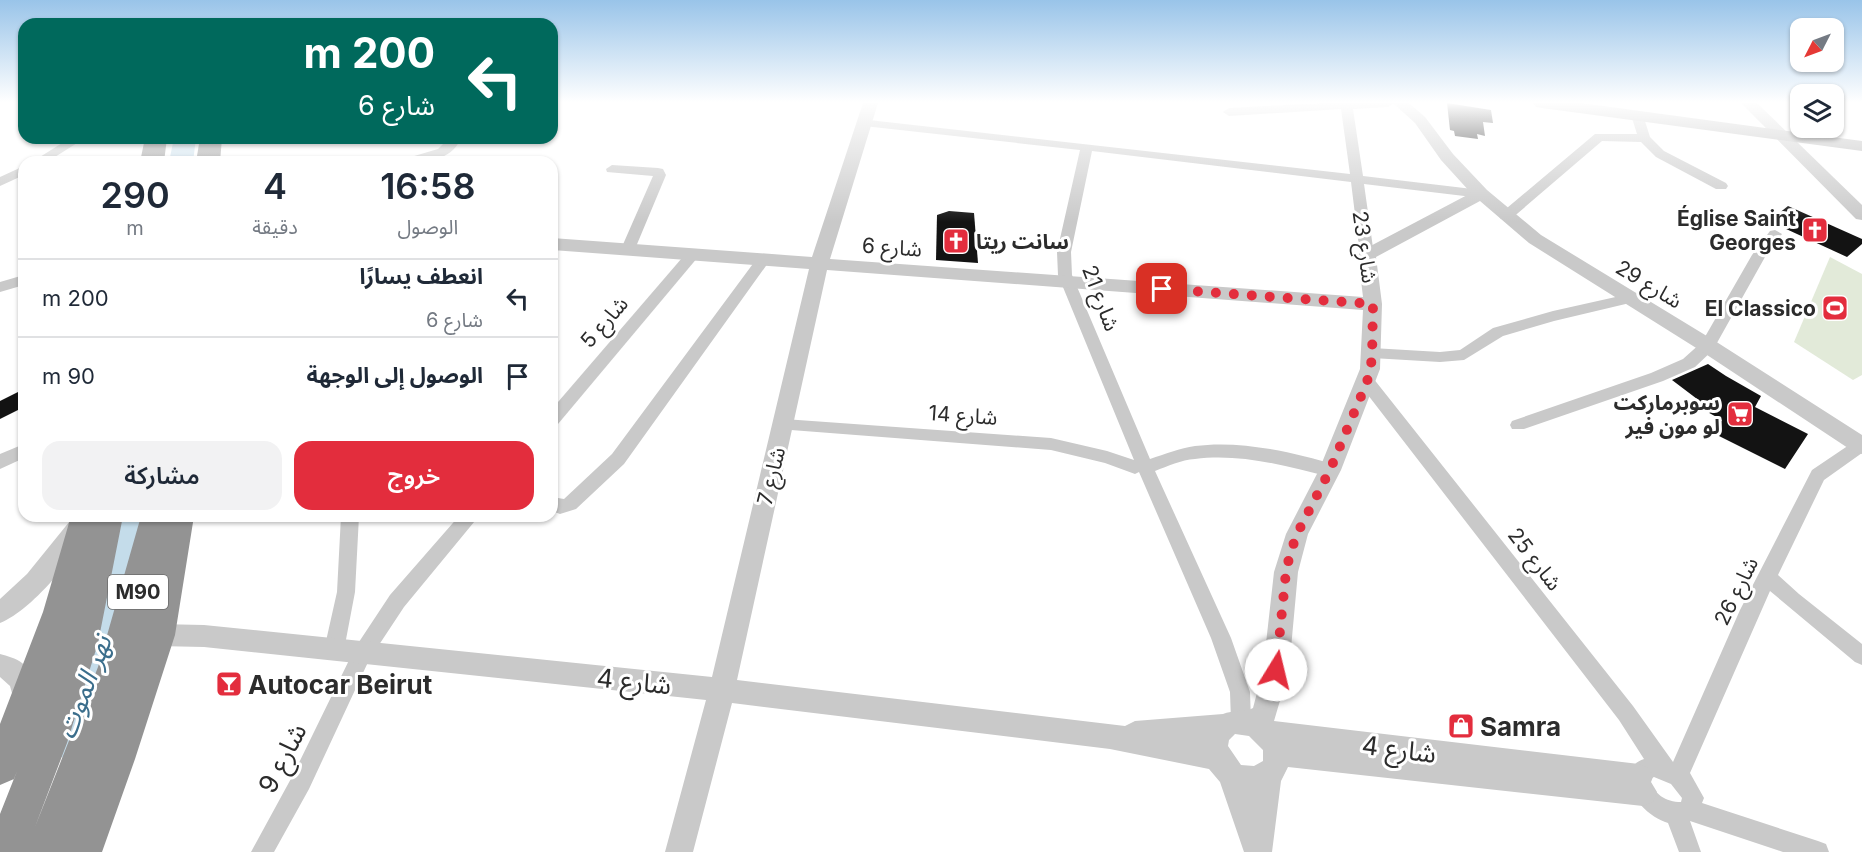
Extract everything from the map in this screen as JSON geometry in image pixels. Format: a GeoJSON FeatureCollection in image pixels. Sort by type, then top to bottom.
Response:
{"type":"FeatureCollection","features":[{"type":"Feature","properties":{"kind":"highway"},"geometry":{"type":"LineString","coordinates":[[0,766],[27,710],[63,606],[85,522]]}},
{"type":"Feature","properties":{"kind":"highway","name":"M90"},"geometry":{"type":"LineString","coordinates":[[5,852],[48,743],[80,643],[105,522]]}},
{"type":"Feature","properties":{"kind":"highway","name":"M90"},"geometry":{"type":"LineString","coordinates":[[45,852],[63,811],[116,668],[155,522]]}},
{"type":"Feature","properties":{"kind":"highway"},"geometry":{"type":"LineString","coordinates":[[81,852],[116,759],[157,635],[177,522]]}},
{"type":"Feature","properties":{"kind":"main road"},"geometry":{"type":"LineString","coordinates":[[1845,143],[1862,146]]}},
{"type":"Feature","properties":{"kind":"street","name":"شارع 7"},"geometry":{"type":"LineString","coordinates":[[679,852],[722,690],[819,264],[857,143]]}},
{"type":"Feature","properties":{"kind":"street"},"geometry":{"type":"LineString","coordinates":[[1049,143],[1480,194]]}},
{"type":"Feature","properties":{"kind":"street","name":"شارع 23"},"geometry":{"type":"LineString","coordinates":[[1255,739],[1276,670],[1286,572],[1290,554],[1297,534],[1330,470],[1367,382],[1372,353],[1373,304],[1351,143]]}},
{"type":"Feature","properties":{"kind":"street","name":"شارع 29"},"geometry":{"type":"LineString","coordinates":[[1437,143],[1446,157],[1480,194],[1535,239],[1708,346],[1861,445]]}},
{"type":"Feature","properties":{"kind":"street"},"geometry":{"type":"LineString","coordinates":[[1506,216],[1592,143]]}},
{"type":"Feature","properties":{"kind":"street"},"geometry":{"type":"LineString","coordinates":[[1649,143],[1664,157],[1721,186]]}},
{"type":"Feature","properties":{"kind":"street"},"geometry":{"type":"LineString","coordinates":[[1787,143],[1862,215]]}},
{"type":"Feature","properties":{"kind":"street"},"geometry":{"type":"LineString","coordinates":[[48,156],[69,144]]}},
{"type":"Feature","properties":{"kind":"street"},"geometry":{"type":"LineString","coordinates":[[428,156],[444,151],[452,144]]}},
{"type":"Feature","properties":{"kind":"street","name":"شارع 21"},"geometry":{"type":"LineString","coordinates":[[1087,147],[1064,252],[1064,268],[1144,466],[1221,638],[1255,739]]}},
{"type":"Feature","properties":{"kind":"street"},"geometry":{"type":"LineString","coordinates":[[612,169],[658,172],[660,175],[628,249]]}},
{"type":"Feature","properties":{"kind":"street"},"geometry":{"type":"LineString","coordinates":[[0,182],[18,173]]}},
{"type":"Feature","properties":{"kind":"street"},"geometry":{"type":"LineString","coordinates":[[1366,255],[1480,194]]}},
{"type":"Feature","properties":{"kind":"street"},"geometry":{"type":"LineString","coordinates":[[1518,425],[1657,377],[1689,363],[1708,346],[1759,255],[1775,234]]}},
{"type":"Feature","properties":{"kind":"street","name":"شارع 6"},"geometry":{"type":"LineString","coordinates":[[558,244],[1373,304]]}},
{"type":"Feature","properties":{"kind":"street","name":"شارع 5"},"geometry":{"type":"LineString","coordinates":[[558,413],[693,254]]}},
{"type":"Feature","properties":{"kind":"street"},"geometry":{"type":"LineString","coordinates":[[558,506],[570,504],[618,459],[763,260]]}},
{"type":"Feature","properties":{"kind":"street"},"geometry":{"type":"LineString","coordinates":[[0,286],[18,282]]}},
{"type":"Feature","properties":{"kind":"street"},"geometry":{"type":"LineString","coordinates":[[1372,353],[1440,357],[1464,355],[1498,332],[1553,316],[1629,299]]}},
{"type":"Feature","properties":{"kind":"street","name":"شارع 25"},"geometry":{"type":"LineString","coordinates":[[1367,382],[1612,695],[1656,778]]}},
{"type":"Feature","properties":{"kind":"street","name":"شارع 14"},"geometry":{"type":"LineString","coordinates":[[784,425],[1052,444],[1144,466]]}},
{"type":"Feature","properties":{"kind":"street","name":"شارع 26"},"geometry":{"type":"LineString","coordinates":[[1656,778],[1768,577],[1818,475],[1861,445]]}},
{"type":"Feature","properties":{"kind":"street"},"geometry":{"type":"LineString","coordinates":[[1144,466],[1199,452],[1288,459],[1330,470]]}},
{"type":"Feature","properties":{"kind":"street"},"geometry":{"type":"LineString","coordinates":[[0,462],[18,453]]}},
{"type":"Feature","properties":{"kind":"street"},"geometry":{"type":"LineString","coordinates":[[0,612],[29,588],[59,554],[83,522]]}},
{"type":"Feature","properties":{"kind":"street"},"geometry":{"type":"LineString","coordinates":[[334,650],[346,592],[350,522]]}},
{"type":"Feature","properties":{"kind":"street"},"geometry":{"type":"LineString","coordinates":[[362,654],[397,601],[465,522]]}},
{"type":"Feature","properties":{"kind":"street"},"geometry":{"type":"LineString","coordinates":[[1768,577],[1792,600],[1862,656]]}},
{"type":"Feature","properties":{"kind":"street","name":"شارع 4"},"geometry":{"type":"LineString","coordinates":[[157,635],[204,636],[722,690],[1110,736],[1255,739],[1656,778]]}},
{"type":"Feature","properties":{"kind":"street","name":"شارع 9"},"geometry":{"type":"LineString","coordinates":[[262,852],[301,782],[362,654]]}},
{"type":"Feature","properties":{"kind":"street"},"geometry":{"type":"LineString","coordinates":[[0,664],[13,669],[20,675],[27,710]]}},
{"type":"Feature","properties":{"kind":"street","name":"شارع 4"},"geometry":{"type":"LineString","coordinates":[[1110,736],[1224,766],[1251,781],[1255,739]]}},
{"type":"Feature","properties":{"kind":"street"},"geometry":{"type":"LineString","coordinates":[[1255,739],[1258,851],[1224,766],[1214,740],[1255,739]]}},
{"type":"Feature","properties":{"kind":"street"},"geometry":{"type":"LineString","coordinates":[[1690,852],[1682,812],[1693,798],[1690,791],[1656,778],[1657,807],[1682,812],[1818,852]]}},
{"type":"Feature","properties":{"kind":"green space","name":"El Classico"},"geometry":{"type":"Polygon","coordinates":[[[1830,257],[1862,274],[1862,375],[1853,380],[1794,342],[1830,257]]]}},
{"type":"Feature","properties":{"kind":"building","name":"Église Saint Georges"},"geometry":{"type":"Polygon","coordinates":[[[1788,206],[1862,239],[1862,244],[1847,257],[1769,221],[1788,206]]]}},
{"type":"Feature","properties":{"kind":"building","name":"سانت ريتا"},"geometry":{"type":"Polygon","coordinates":[[[949,211],[974,213],[978,263],[936,260],[937,215],[949,211]]]}},
{"type":"Feature","properties":{"kind":"building","name":"سوبرماركت لو مون فير"},"geometry":{"type":"Polygon","coordinates":[[[1708,364],[1761,396],[1755,407],[1808,434],[1785,469],[1713,433],[1722,420],[1702,409],[1705,405],[1672,380],[1708,364]]]}},
{"type":"Feature","properties":{"kind":"building"},"geometry":{"type":"Polygon","coordinates":[[[18,392],[18,410],[0,419],[0,401],[18,392]]]}},
{"type":"Feature","properties":{"kind":"waterway","name":"نهر الموت"},"geometry":{"type":"LineString","coordinates":[[182,156],[184,144]]}},
{"type":"Feature","properties":{"kind":"waterway","name":"نهر الموت"},"geometry":{"type":"LineString","coordinates":[[64,740],[107,634],[123,522]]}},
{"type":"Feature","properties":{"kind":"place","name":"Église Saint Georges"},"geometry":{"type":"Point","coordinates":[1815,230]}},
{"type":"Feature","properties":{"kind":"place","name":"سانت ريتا"},"geometry":{"type":"Point","coordinates":[956,241]}},
{"type":"Feature","properties":{"kind":"place","name":"El Classico"},"geometry":{"type":"Point","coordinates":[1835,308]}},
{"type":"Feature","properties":{"kind":"place","name":"سوبرماركت لو مون فير"},"geometry":{"type":"Point","coordinates":[1740,414]}},
{"type":"Feature","properties":{"kind":"place","name":"Autocar Beirut"},"geometry":{"type":"Point","coordinates":[229,684]}},
{"type":"Feature","properties":{"kind":"place","name":"Samra"},"geometry":{"type":"Point","coordinates":[1461,726]}},
{"type":"Feature","properties":{"kind":"route"},"geometry":{"type":"LineString","coordinates":[[1162,289],[1373,304],[1372,359],[1367,382],[1330,470],[1297,534],[1290,554],[1286,572],[1276,670]]}}]}
